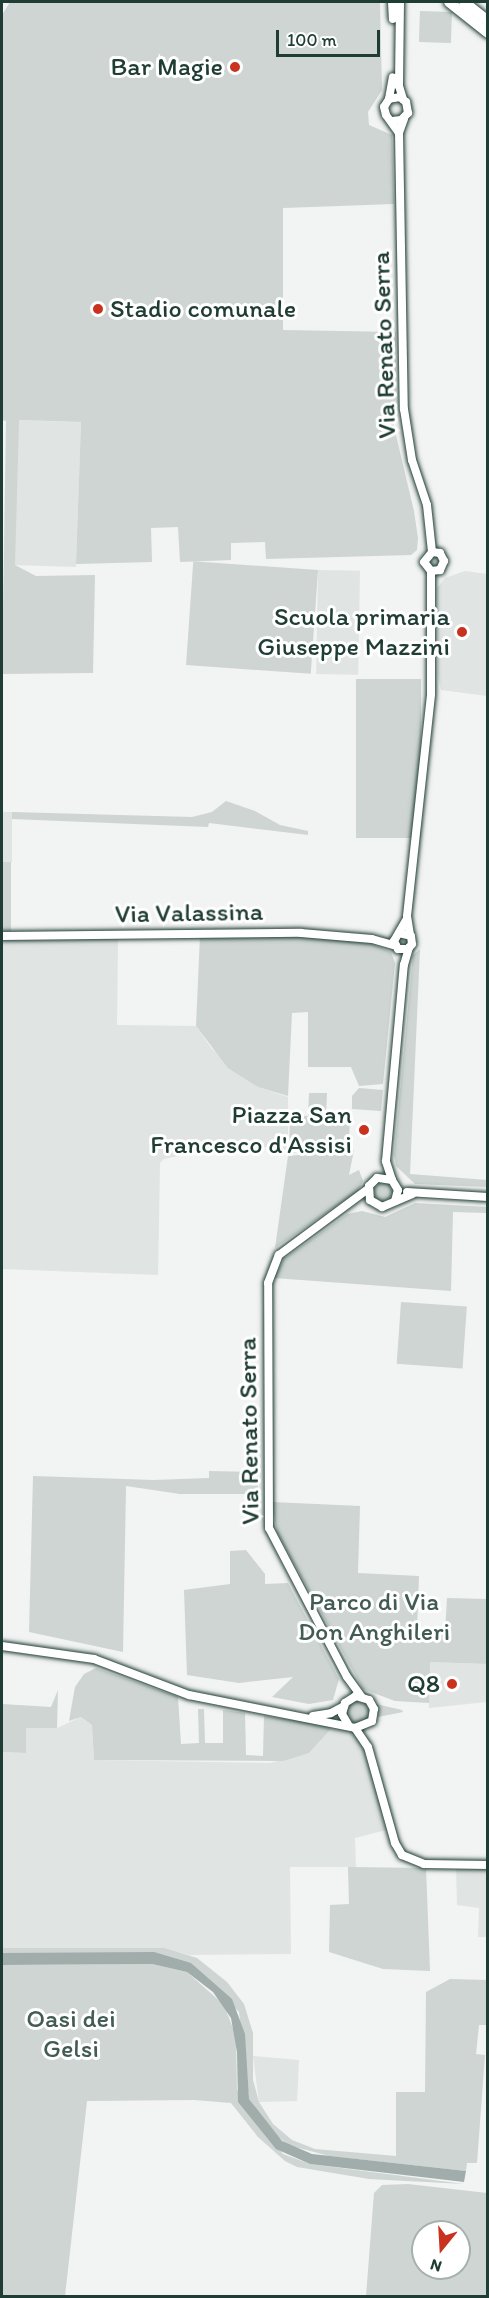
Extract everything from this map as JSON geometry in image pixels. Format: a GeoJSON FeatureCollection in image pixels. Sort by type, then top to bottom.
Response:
{"type":"FeatureCollection","features":[{"type":"Feature","properties":{"kind":"main road"},"geometry":{"type":"LineString","coordinates":[[449,2],[488,33]]}},
{"type":"Feature","properties":{"kind":"main road"},"geometry":{"type":"LineString","coordinates":[[464,2],[488,21]]}},
{"type":"Feature","properties":{"kind":"street"},"geometry":{"type":"LineString","coordinates":[[392,2],[393,86],[384,111],[392,120],[404,119],[409,109],[399,86],[400,2]]}},
{"type":"Feature","properties":{"kind":"street"},"geometry":{"type":"LineString","coordinates":[[389,99],[404,99]]}},
{"type":"Feature","properties":{"kind":"street","name":"Via Renato Serra"},"geometry":{"type":"LineString","coordinates":[[404,119],[399,133],[404,409],[412,460],[427,505],[432,552]]}},
{"type":"Feature","properties":{"kind":"street","name":"Via Renato Serra"},"geometry":{"type":"LineString","coordinates":[[392,120],[399,133]]}},
{"type":"Feature","properties":{"kind":"street"},"geometry":{"type":"LineString","coordinates":[[375,1205],[368,1189],[386,1161],[404,965],[413,941],[407,916],[431,694],[431,571],[424,562],[432,552],[440,553],[444,561],[440,570],[431,571]]}},
{"type":"Feature","properties":{"kind":"street"},"geometry":{"type":"LineString","coordinates":[[404,965],[397,947],[398,934],[407,916]]}},
{"type":"Feature","properties":{"kind":"street","name":"Via Valassina"},"geometry":{"type":"LineString","coordinates":[[4,937],[273,933],[372,939],[397,947]]}},
{"type":"Feature","properties":{"kind":"street","name":"Via Valassina"},"geometry":{"type":"LineString","coordinates":[[372,939],[398,934],[410,935]]}},
{"type":"Feature","properties":{"kind":"street"},"geometry":{"type":"LineString","coordinates":[[397,947],[409,948]]}},
{"type":"Feature","properties":{"kind":"street"},"geometry":{"type":"LineString","coordinates":[[386,1161],[395,1183],[395,1201]]}},
{"type":"Feature","properties":{"kind":"street"},"geometry":{"type":"LineString","coordinates":[[375,1180],[395,1183],[412,1194]]}},
{"type":"Feature","properties":{"kind":"street","name":"Via Renato Serra"},"geometry":{"type":"LineString","coordinates":[[362,1696],[347,1677],[269,1528],[267,1390],[272,1266],[285,1250],[351,1205],[368,1189]]}},
{"type":"Feature","properties":{"kind":"street"},"geometry":{"type":"LineString","coordinates":[[351,1205],[386,1207],[412,1194],[488,1197]]}},
{"type":"Feature","properties":{"kind":"street"},"geometry":{"type":"LineString","coordinates":[[2,1646],[94,1659],[189,1695],[352,1727],[370,1724]]}},
{"type":"Feature","properties":{"kind":"street","name":"Via Renato Serra"},"geometry":{"type":"LineString","coordinates":[[345,1703],[347,1677]]}},
{"type":"Feature","properties":{"kind":"street"},"geometry":{"type":"LineString","coordinates":[[299,1716],[324,1715],[362,1696],[369,1700],[374,1709],[368,1747],[395,1843],[406,1859],[424,1864],[488,1865]]}},
{"type":"Feature","properties":{"kind":"street"},"geometry":{"type":"LineString","coordinates":[[345,1703],[344,1719],[368,1747]]}},
{"type":"Feature","properties":{"kind":"shaded area"},"geometry":{"type":"Polygon","coordinates":[[[18,420],[81,422],[76,567],[13,565],[18,420]]]}},
{"type":"Feature","properties":{"kind":"shaded area"},"geometry":{"type":"Polygon","coordinates":[[[318,570],[360,571],[358,675],[316,674],[318,570]]]}},
{"type":"Feature","properties":{"kind":"shaded area","name":"Scuola primaria Giuseppe Mazzini"},"geometry":{"type":"Polygon","coordinates":[[[465,571],[487,574],[487,696],[441,690],[438,676],[437,588],[445,578],[465,571]]]}},
{"type":"Feature","properties":{"kind":"shaded area"},"geometry":{"type":"Polygon","coordinates":[[[2,812],[12,812],[12,862],[2,862],[2,812]]]}},
{"type":"Feature","properties":{"kind":"shaded area"},"geometry":{"type":"Polygon","coordinates":[[[118,938],[117,1025],[196,1026],[212,1049],[258,1087],[288,1097],[288,1153],[282,1147],[207,1150],[164,1159],[160,1163],[158,1275],[2,1269],[2,940],[118,938]]]}},
{"type":"Feature","properties":{"kind":"shaded area"},"geometry":{"type":"Polygon","coordinates":[[[429,1662],[487,1664],[487,1702],[429,1708],[429,1662]]]}},
{"type":"Feature","properties":{"kind":"shaded area"},"geometry":{"type":"Polygon","coordinates":[[[81,1717],[92,1725],[94,1760],[270,1763],[309,1753],[331,1729],[353,1732],[363,1740],[390,1829],[355,1838],[356,1867],[290,1867],[291,1954],[189,1955],[165,1948],[2,1948],[2,1752],[26,1753],[26,1728],[57,1728],[81,1717]]]}},
{"type":"Feature","properties":{"kind":"shaded area"},"geometry":{"type":"Polygon","coordinates":[[[456,1866],[487,1866],[487,1937],[478,1937],[479,1908],[457,1905],[456,1866]]]}},
{"type":"Feature","properties":{"kind":"shaded area"},"geometry":{"type":"Polygon","coordinates":[[[154,1952],[191,1963],[232,1999],[245,2034],[249,2099],[282,2141],[312,2154],[466,2171],[464,2182],[310,2164],[276,2149],[238,2102],[237,2052],[231,2018],[213,1992],[187,1972],[152,1964],[2,1965],[2,1953],[154,1952]]]}},
{"type":"Feature","properties":{"kind":"shaded area"},"geometry":{"type":"Polygon","coordinates":[[[253,2056],[299,2060],[297,2101],[259,2102],[253,2056]]]}},
{"type":"Feature","properties":{"kind":"green space"},"geometry":{"type":"Polygon","coordinates":[[[10,2],[380,2],[382,90],[368,112],[369,125],[392,135],[394,204],[283,208],[283,330],[396,332],[396,398],[390,410],[414,511],[418,538],[417,550],[411,555],[266,559],[265,542],[231,543],[231,560],[180,562],[178,527],[151,528],[152,562],[76,564],[81,422],[19,420],[15,565],[36,576],[95,575],[93,673],[2,674],[6,421],[2,420],[2,15],[10,2]]]}},
{"type":"Feature","properties":{"kind":"green space"},"geometry":{"type":"Polygon","coordinates":[[[420,11],[452,12],[451,43],[419,42],[420,11]]]}},
{"type":"Feature","properties":{"kind":"green space"},"geometry":{"type":"Polygon","coordinates":[[[193,561],[318,570],[311,674],[186,665],[193,561]]]}},
{"type":"Feature","properties":{"kind":"green space"},"geometry":{"type":"Polygon","coordinates":[[[356,679],[421,679],[421,838],[356,838],[356,679]]]}},
{"type":"Feature","properties":{"kind":"green space"},"geometry":{"type":"Polygon","coordinates":[[[226,801],[255,811],[280,825],[308,831],[308,835],[209,823],[208,827],[12,819],[12,812],[192,817],[212,812],[226,801]]]}},
{"type":"Feature","properties":{"kind":"green space"},"geometry":{"type":"Polygon","coordinates":[[[2,862],[11,862],[11,931],[2,931],[2,862]]]}},
{"type":"Feature","properties":{"kind":"green space"},"geometry":{"type":"Polygon","coordinates":[[[200,936],[293,936],[367,942],[391,952],[395,963],[383,1084],[359,1086],[351,1067],[308,1067],[308,1012],[292,1013],[288,1096],[258,1087],[228,1068],[196,1026],[200,936]]]}},
{"type":"Feature","properties":{"kind":"green space"},"geometry":{"type":"Polygon","coordinates":[[[420,949],[410,1174],[487,1180],[487,1187],[415,1184],[396,1166],[394,1155],[413,955],[420,949]]]}},
{"type":"Feature","properties":{"kind":"green space"},"geometry":{"type":"Polygon","coordinates":[[[359,1088],[383,1090],[381,1111],[352,1109],[352,1096],[359,1088]]]}},
{"type":"Feature","properties":{"kind":"green space"},"geometry":{"type":"Polygon","coordinates":[[[309,1093],[327,1093],[326,1116],[350,1112],[349,1146],[289,1153],[290,1115],[308,1116],[309,1093]]]}},
{"type":"Feature","properties":{"kind":"green space"},"geometry":{"type":"Polygon","coordinates":[[[354,1150],[349,1175],[359,1170],[363,1181],[358,1191],[275,1248],[288,1156],[354,1150]]]}},
{"type":"Feature","properties":{"kind":"green space"},"geometry":{"type":"Polygon","coordinates":[[[383,1183],[389,1186],[392,1192],[389,1198],[383,1201],[377,1198],[374,1192],[377,1186],[383,1183]]]}},
{"type":"Feature","properties":{"kind":"green space"},"geometry":{"type":"Polygon","coordinates":[[[415,1203],[487,1207],[487,1213],[453,1212],[451,1291],[274,1278],[284,1259],[347,1214],[362,1211],[385,1217],[415,1203]]]}},
{"type":"Feature","properties":{"kind":"green space"},"geometry":{"type":"Polygon","coordinates":[[[401,1302],[467,1307],[463,1368],[397,1364],[401,1302]]]}},
{"type":"Feature","properties":{"kind":"green space"},"geometry":{"type":"Polygon","coordinates":[[[209,1471],[258,1472],[258,1494],[180,1494],[126,1486],[123,1652],[29,1632],[33,1476],[154,1480],[209,1478],[209,1471]]]}},
{"type":"Feature","properties":{"kind":"green space","name":"Parco di Via Don Anghileri"},"geometry":{"type":"Polygon","coordinates":[[[272,1502],[360,1506],[358,1573],[419,1576],[417,1631],[445,1632],[447,1598],[487,1599],[487,1664],[430,1662],[429,1703],[395,1701],[363,1689],[277,1532],[272,1502]]]}},
{"type":"Feature","properties":{"kind":"green space"},"geometry":{"type":"Polygon","coordinates":[[[246,1550],[265,1574],[265,1584],[288,1583],[339,1679],[333,1700],[309,1704],[272,1697],[293,1677],[239,1683],[187,1675],[184,1590],[230,1584],[230,1551],[246,1550]]]}},
{"type":"Feature","properties":{"kind":"green space"},"geometry":{"type":"Polygon","coordinates":[[[96,1668],[178,1697],[181,1744],[199,1743],[198,1709],[204,1709],[205,1743],[223,1743],[223,1710],[245,1713],[246,1755],[263,1756],[264,1716],[327,1725],[331,1729],[309,1753],[283,1761],[94,1760],[92,1725],[81,1717],[69,1721],[75,1687],[84,1674],[96,1668]]]}},
{"type":"Feature","properties":{"kind":"green space"},"geometry":{"type":"Polygon","coordinates":[[[58,1690],[57,1728],[26,1728],[26,1753],[2,1752],[2,1704],[51,1707],[58,1690]]]}},
{"type":"Feature","properties":{"kind":"green space"},"geometry":{"type":"Polygon","coordinates":[[[358,1701],[366,1704],[369,1712],[366,1720],[358,1723],[350,1720],[347,1712],[350,1704],[358,1701]]]}},
{"type":"Feature","properties":{"kind":"green space"},"geometry":{"type":"Polygon","coordinates":[[[376,1704],[402,1710],[403,1712],[378,1717],[376,1704]]]}},
{"type":"Feature","properties":{"kind":"green space"},"geometry":{"type":"Polygon","coordinates":[[[348,1867],[426,1868],[430,1971],[383,1969],[329,1952],[330,1905],[349,1904],[348,1867]]]}},
{"type":"Feature","properties":{"kind":"green space"},"geometry":{"type":"Polygon","coordinates":[[[2,1948],[165,1948],[197,1958],[227,1982],[244,2004],[253,2033],[253,2080],[259,2102],[273,2124],[292,2140],[315,2149],[396,2156],[396,2092],[425,2092],[426,1992],[450,1979],[487,1980],[487,2025],[479,2025],[476,2054],[485,2055],[477,2163],[467,2163],[466,2171],[329,2156],[288,2145],[271,2131],[249,2099],[239,2012],[191,1963],[2,1953],[2,1948]]]}},
{"type":"Feature","properties":{"kind":"green space","name":"Oasi dei Gelsi"},"geometry":{"type":"Polygon","coordinates":[[[152,1964],[187,1972],[224,2005],[236,2036],[237,2090],[283,2154],[310,2164],[464,2184],[369,2179],[297,2167],[285,2161],[258,2137],[231,2103],[195,2100],[87,2101],[65,2296],[2,2296],[2,1965],[152,1964]]]}},
{"type":"Feature","properties":{"kind":"green space"},"geometry":{"type":"Polygon","coordinates":[[[408,2184],[487,2193],[487,2296],[366,2296],[374,2193],[382,2185],[408,2184]]]}},
{"type":"Feature","properties":{"kind":"place","name":"Bar Magie"},"geometry":{"type":"Point","coordinates":[235,67]}},
{"type":"Feature","properties":{"kind":"place","name":"Stadio comunale"},"geometry":{"type":"Point","coordinates":[98,309]}},
{"type":"Feature","properties":{"kind":"place","name":"Scuola primaria Giuseppe Mazzini"},"geometry":{"type":"Point","coordinates":[462,632]}},
{"type":"Feature","properties":{"kind":"place","name":"Piazza San Francesco d'Assisi"},"geometry":{"type":"Point","coordinates":[364,1130]}},
{"type":"Feature","properties":{"kind":"place","name":"Q8"},"geometry":{"type":"Point","coordinates":[452,1684]}}]}
